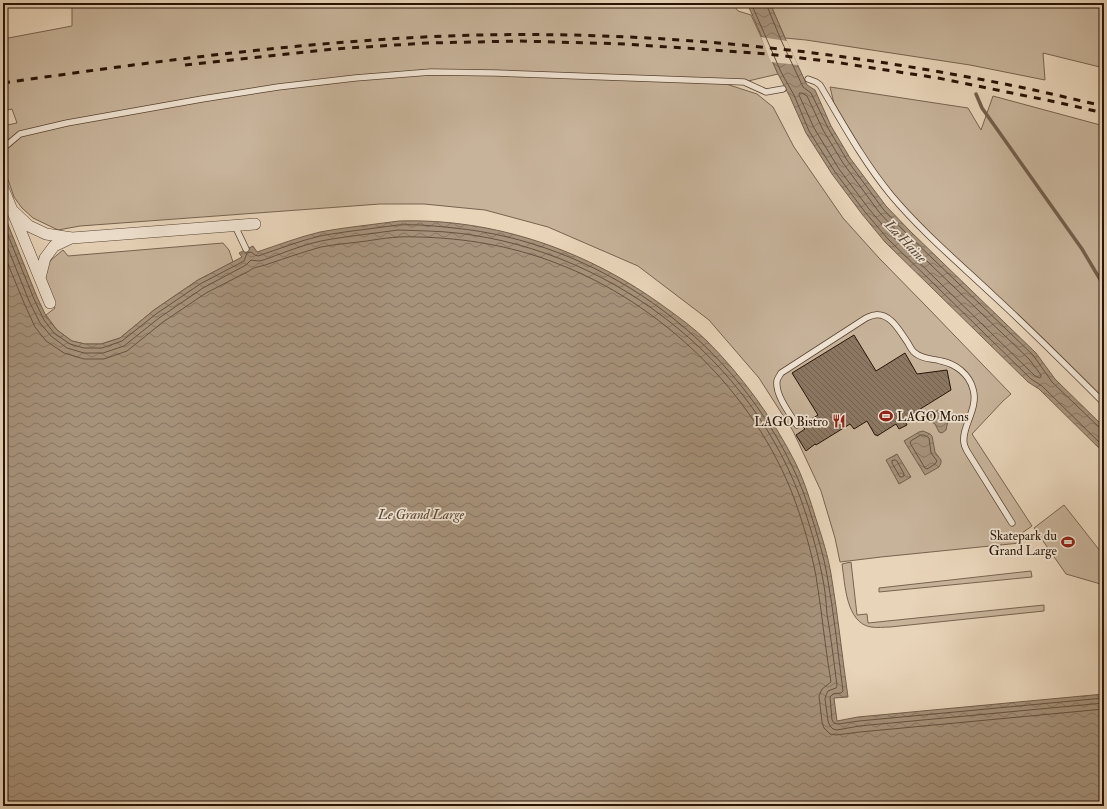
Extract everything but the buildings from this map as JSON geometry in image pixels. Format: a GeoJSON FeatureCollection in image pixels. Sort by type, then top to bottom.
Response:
{"type":"FeatureCollection","features":[{"type":"Feature","properties":{"kind":"street"},"geometry":{"type":"LineString","coordinates":[[3,188],[50,303]]}},
{"type":"Feature","properties":{"kind":"street"},"geometry":{"type":"LineString","coordinates":[[11,209],[28,226],[46,234],[72,238],[255,224]]}},
{"type":"Feature","properties":{"kind":"street"},"geometry":{"type":"LineString","coordinates":[[40,278],[45,258],[54,246],[72,238]]}},
{"type":"Feature","properties":{"kind":"lane"},"geometry":{"type":"LineString","coordinates":[[3,145],[7,145],[20,134],[67,123],[187,102],[355,78],[423,73],[496,73],[744,82],[766,92],[783,90]]}},
{"type":"Feature","properties":{"kind":"lane"},"geometry":{"type":"LineString","coordinates":[[808,79],[820,85],[864,158],[904,210],[1104,403]]}},
{"type":"Feature","properties":{"kind":"lane"},"geometry":{"type":"LineString","coordinates":[[235,226],[246,249]]}},
{"type":"Feature","properties":{"kind":"lane"},"geometry":{"type":"LineString","coordinates":[[797,425],[782,402],[778,390],[776,381],[781,373],[866,318],[875,315],[884,316],[892,321],[914,352],[923,358],[951,364],[963,372],[969,379],[974,391],[974,400],[972,411],[965,430],[964,442],[967,451],[1012,523]]}},
{"type":"Feature","properties":{"kind":"shaded area"},"geometry":{"type":"Polygon","coordinates":[[[72,3],[732,3],[738,11],[751,15],[778,74],[744,82],[723,83],[757,94],[773,107],[794,147],[843,218],[879,258],[1011,394],[972,434],[1032,526],[1022,533],[1020,543],[840,562],[835,538],[821,491],[793,431],[759,378],[709,320],[638,266],[548,227],[485,210],[424,204],[380,204],[80,226],[58,230],[33,218],[22,208],[14,197],[3,165],[3,126],[17,123],[12,109],[3,111],[3,39],[72,26],[72,3]]]}},
{"type":"Feature","properties":{"kind":"shaded area"},"geometry":{"type":"Polygon","coordinates":[[[775,3],[1104,3],[1104,68],[1043,53],[1045,80],[970,65],[785,38],[771,6],[775,3]]]}},
{"type":"Feature","properties":{"kind":"shaded area"},"geometry":{"type":"Polygon","coordinates":[[[830,87],[968,108],[981,130],[993,96],[1104,126],[1104,403],[934,240],[890,193],[836,112],[830,87]]]}},
{"type":"Feature","properties":{"kind":"shaded area"},"geometry":{"type":"Polygon","coordinates":[[[223,243],[229,250],[233,262],[198,280],[154,310],[120,338],[101,344],[85,344],[72,341],[57,330],[46,315],[55,308],[40,278],[51,260],[63,250],[68,256],[223,243]]]}},
{"type":"Feature","properties":{"kind":"shaded area","name":"Skatepark du Grand Large"},"geometry":{"type":"Polygon","coordinates":[[[1064,505],[1104,556],[1104,585],[1066,574],[1034,528],[1064,505]]]}},
{"type":"Feature","properties":{"kind":"shaded area"},"geometry":{"type":"Polygon","coordinates":[[[851,562],[857,615],[867,614],[868,623],[1044,605],[1044,611],[890,627],[871,627],[863,624],[856,618],[848,602],[842,564],[851,562]]]}},
{"type":"Feature","properties":{"kind":"shaded area"},"geometry":{"type":"Polygon","coordinates":[[[1031,571],[1032,577],[879,592],[879,588],[1031,571]]]}},
{"type":"Feature","properties":{"kind":"water","name":"La Haine"},"geometry":{"type":"Polygon","coordinates":[[[747,3],[770,3],[807,85],[815,90],[831,126],[850,158],[886,206],[1036,353],[1055,379],[1104,427],[1104,453],[1039,389],[1028,382],[885,242],[862,214],[832,174],[806,133],[747,3]]]}},
{"type":"Feature","properties":{"kind":"water","name":"Le Grand Large"},"geometry":{"type":"Polygon","coordinates":[[[3,212],[47,318],[57,330],[72,341],[85,344],[101,344],[120,338],[154,310],[198,280],[242,257],[239,253],[253,246],[257,252],[312,234],[344,228],[399,221],[470,225],[505,232],[540,242],[605,270],[666,308],[692,328],[720,354],[756,398],[795,462],[807,490],[830,567],[848,697],[834,698],[837,721],[858,717],[1104,694],[1104,806],[3,806],[3,212]]]}},
{"type":"Feature","properties":{"kind":"water"},"geometry":{"type":"Polygon","coordinates":[[[938,410],[942,411],[948,421],[946,430],[942,433],[939,432],[935,424],[928,420],[928,417],[938,410]]]}},
{"type":"Feature","properties":{"kind":"water"},"geometry":{"type":"Polygon","coordinates":[[[923,431],[932,436],[935,452],[941,460],[939,467],[925,475],[904,441],[923,431]]]}},
{"type":"Feature","properties":{"kind":"water"},"geometry":{"type":"Polygon","coordinates":[[[897,454],[911,477],[899,484],[886,460],[897,454]]]}},
{"type":"Feature","properties":{"kind":"pier"},"geometry":{"type":"Polygon","coordinates":[[[761,37],[787,41],[798,65],[771,62],[761,37]]]}},
{"type":"Feature","properties":{"kind":"waterway"},"geometry":{"type":"LineString","coordinates":[[976,94],[982,108],[1082,249],[1101,281],[1104,296]]}},
{"type":"Feature","properties":{"kind":"railway"},"geometry":{"type":"LineString","coordinates":[[3,83],[108,68],[318,44],[424,37],[577,35],[654,38],[807,52],[959,75],[1104,106]]}},
{"type":"Feature","properties":{"kind":"railway"},"geometry":{"type":"LineString","coordinates":[[185,65],[333,49],[427,43],[520,41],[626,44],[768,54],[834,62],[938,78],[1104,113]]}},
{"type":"Feature","properties":{"kind":"place","name":"LAGO Mons"},"geometry":{"type":"Point","coordinates":[886,416]}},
{"type":"Feature","properties":{"kind":"place","name":"LAGO Bistro"},"geometry":{"type":"Point","coordinates":[839,421]}},
{"type":"Feature","properties":{"kind":"place","name":"Skatepark du Grand Large"},"geometry":{"type":"Point","coordinates":[1068,542]}}]}
